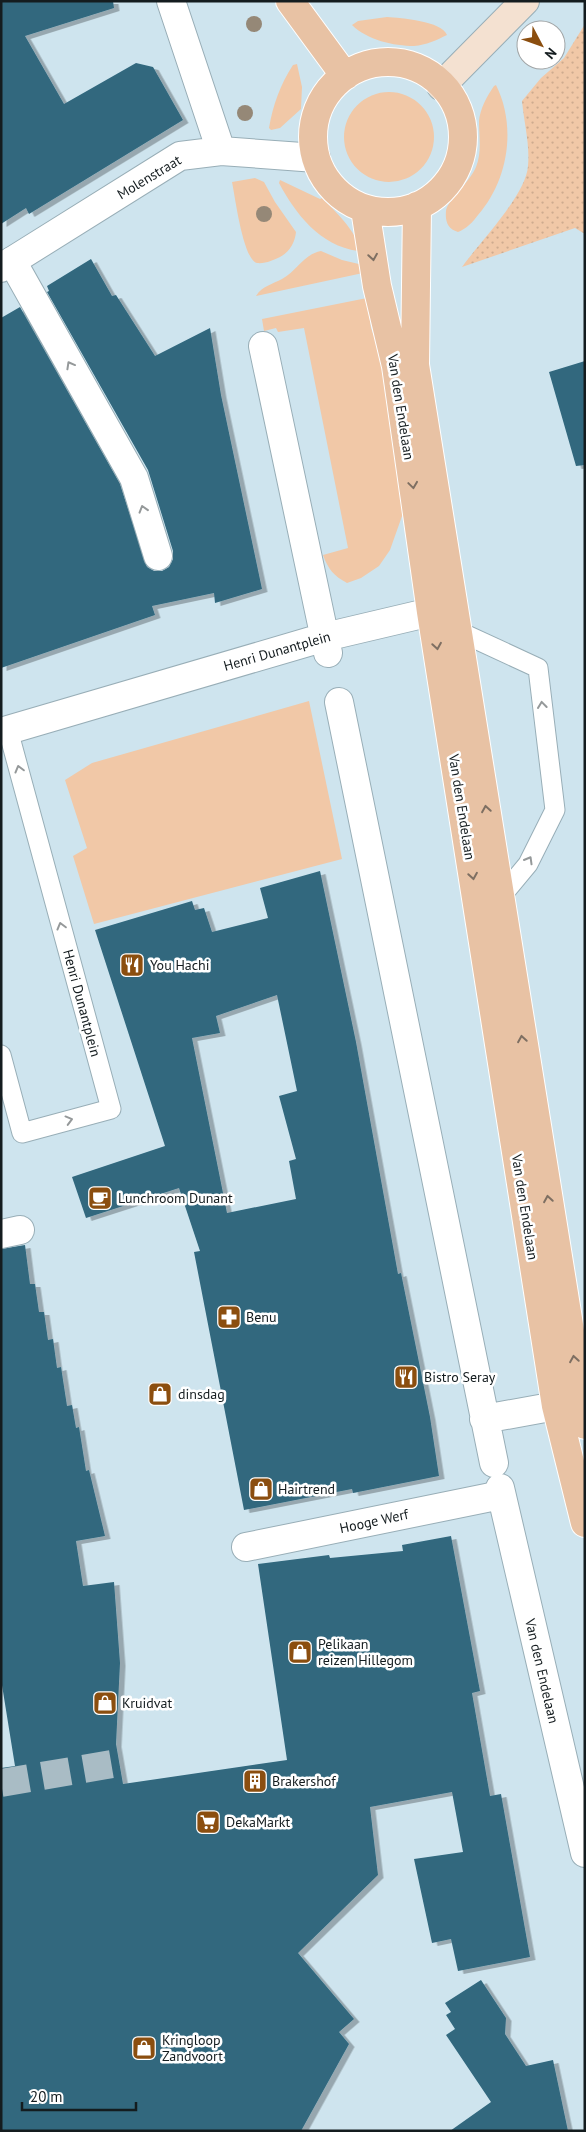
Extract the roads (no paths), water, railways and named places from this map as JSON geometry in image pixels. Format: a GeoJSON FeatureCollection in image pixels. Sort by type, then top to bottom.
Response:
{"type":"FeatureCollection","features":[{"type":"Feature","properties":{"kind":"main road"},"geometry":{"type":"LineString","coordinates":[[290,1],[345,76]]}},
{"type":"Feature","properties":{"kind":"main road"},"geometry":{"type":"LineString","coordinates":[[442,86],[525,1]]}},
{"type":"Feature","properties":{"kind":"main road"},"geometry":{"type":"LineString","coordinates":[[395,63],[420,70],[442,86],[457,110],[462,128],[462,148],[456,166],[434,196],[417,206],[391,212],[365,209],[354,204],[334,189],[326,180],[316,158],[313,143],[317,113],[333,86],[345,76],[363,66],[395,63]]}},
{"type":"Feature","properties":{"kind":"main road","name":"Van den Endelaan"},"geometry":{"type":"LineString","coordinates":[[417,206],[415,365],[499,899],[585,1425]]}},
{"type":"Feature","properties":{"kind":"main road","name":"Van den Endelaan"},"geometry":{"type":"LineString","coordinates":[[365,209],[377,286],[396,366],[431,612],[556,1406],[585,1523]]}},
{"type":"Feature","properties":{"kind":"street"},"geometry":{"type":"LineString","coordinates":[[171,1],[221,151]]}},
{"type":"Feature","properties":{"kind":"street","name":"Molenstraat"},"geometry":{"type":"LineString","coordinates":[[7,265],[180,156],[221,151],[316,158]]}},
{"type":"Feature","properties":{"kind":"street"},"geometry":{"type":"LineString","coordinates":[[7,265],[134,478],[158,556]]}},
{"type":"Feature","properties":{"kind":"street"},"geometry":{"type":"LineString","coordinates":[[263,346],[327,645]]}},
{"type":"Feature","properties":{"kind":"street","name":"Henri Dunantplein"},"geometry":{"type":"LineString","coordinates":[[5,731],[327,645],[431,612]]}},
{"type":"Feature","properties":{"kind":"street","name":"Van den Endelaan"},"geometry":{"type":"LineString","coordinates":[[339,702],[484,1419],[585,1853]]}},
{"type":"Feature","properties":{"kind":"street"},"geometry":{"type":"LineString","coordinates":[[484,1419],[556,1406]]}},
{"type":"Feature","properties":{"kind":"street","name":"Hooge Werf"},"geometry":{"type":"LineString","coordinates":[[246,1548],[498,1482]]}},
{"type":"Feature","properties":{"kind":"lane"},"geometry":{"type":"LineString","coordinates":[[458,631],[538,668],[555,810],[528,864],[499,899]]}},
{"type":"Feature","properties":{"kind":"lane","name":"Henri Dunantplein"},"geometry":{"type":"LineString","coordinates":[[1,1055],[22,1133],[111,1109],[5,731]]}},
{"type":"Feature","properties":{"kind":"tunnel"},"geometry":{"type":"LineString","coordinates":[[1,1783],[118,1763]]}},
{"type":"Feature","properties":{"kind":"place","name":"You Hachi"},"geometry":{"type":"Point","coordinates":[132,965]}},
{"type":"Feature","properties":{"kind":"place","name":"Lunchroom Dunant"},"geometry":{"type":"Point","coordinates":[100,1198]}},
{"type":"Feature","properties":{"kind":"place","name":"Benu"},"geometry":{"type":"Point","coordinates":[229,1317]}},
{"type":"Feature","properties":{"kind":"place","name":"Bistro Seray"},"geometry":{"type":"Point","coordinates":[406,1377]}},
{"type":"Feature","properties":{"kind":"place","name":"dinsdag"},"geometry":{"type":"Point","coordinates":[160,1394]}},
{"type":"Feature","properties":{"kind":"place","name":"Hairtrend"},"geometry":{"type":"Point","coordinates":[261,1489]}},
{"type":"Feature","properties":{"kind":"place","name":"Pelikaan reizen Hillegom"},"geometry":{"type":"Point","coordinates":[300,1652]}},
{"type":"Feature","properties":{"kind":"place","name":"Kruidvat"},"geometry":{"type":"Point","coordinates":[105,1703]}},
{"type":"Feature","properties":{"kind":"place","name":"Brakershof"},"geometry":{"type":"Point","coordinates":[255,1781]}},
{"type":"Feature","properties":{"kind":"place","name":"DekaMarkt"},"geometry":{"type":"Point","coordinates":[208,1822]}},
{"type":"Feature","properties":{"kind":"place","name":"Kringloop Zandvoort"},"geometry":{"type":"Point","coordinates":[144,2048]}}]}
